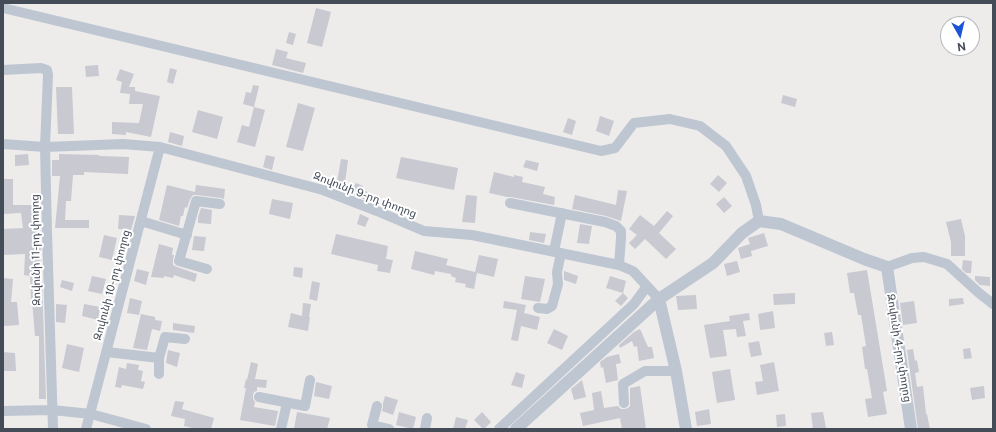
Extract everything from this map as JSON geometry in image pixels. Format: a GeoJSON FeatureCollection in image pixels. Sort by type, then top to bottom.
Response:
{"type":"FeatureCollection","features":[{"type":"Feature","properties":{"kind":"street"},"geometry":{"type":"LineString","coordinates":[[3,8],[601,151],[615,148],[634,123],[670,119],[700,126],[726,146],[746,176],[756,205],[759,221]]}},
{"type":"Feature","properties":{"kind":"street","name":"Զովունի 11-րդ փողոց"},"geometry":{"type":"LineString","coordinates":[[3,70],[40,68],[47,70],[48,75],[46,147],[47,232],[53,429]]}},
{"type":"Feature","properties":{"kind":"street","name":"Զովունի 9-րդ փողոց"},"geometry":{"type":"LineString","coordinates":[[3,144],[46,147],[123,144],[160,147],[323,190],[424,231],[472,235],[619,265],[633,272],[659,299]]}},
{"type":"Feature","properties":{"kind":"street","name":"Զովունի 10-րդ փողոց"},"geometry":{"type":"LineString","coordinates":[[86,429],[142,221],[160,147]]}},
{"type":"Feature","properties":{"kind":"street"},"geometry":{"type":"LineString","coordinates":[[207,269],[179,262],[196,201],[220,204]]}},
{"type":"Feature","properties":{"kind":"street"},"geometry":{"type":"LineString","coordinates":[[510,203],[605,222],[616,226],[621,231],[619,265]]}},
{"type":"Feature","properties":{"kind":"street"},"geometry":{"type":"LineString","coordinates":[[538,308],[547,309],[552,306],[558,284],[558,252],[562,213]]}},
{"type":"Feature","properties":{"kind":"street"},"geometry":{"type":"LineString","coordinates":[[142,221],[187,235]]}},
{"type":"Feature","properties":{"kind":"street"},"geometry":{"type":"LineString","coordinates":[[516,429],[659,299],[713,263],[742,233],[759,221],[781,224],[887,268],[912,258],[924,257],[947,264],[993,304]]}},
{"type":"Feature","properties":{"kind":"street","name":"Զովունի 4-րդ փողոց"},"geometry":{"type":"LineString","coordinates":[[887,268],[911,429]]}},
{"type":"Feature","properties":{"kind":"street"},"geometry":{"type":"LineString","coordinates":[[499,429],[634,304],[647,286]]}},
{"type":"Feature","properties":{"kind":"street"},"geometry":{"type":"LineString","coordinates":[[659,299],[676,371],[686,429]]}},
{"type":"Feature","properties":{"kind":"street"},"geometry":{"type":"LineString","coordinates":[[159,374],[159,358],[165,337],[185,339]]}},
{"type":"Feature","properties":{"kind":"street"},"geometry":{"type":"LineString","coordinates":[[107,352],[159,358]]}},
{"type":"Feature","properties":{"kind":"street"},"geometry":{"type":"LineString","coordinates":[[624,404],[623,384],[645,371],[676,371]]}},
{"type":"Feature","properties":{"kind":"street"},"geometry":{"type":"LineString","coordinates":[[259,398],[305,406],[310,380]]}},
{"type":"Feature","properties":{"kind":"street"},"geometry":{"type":"LineString","coordinates":[[281,429],[287,403]]}},
{"type":"Feature","properties":{"kind":"street"},"geometry":{"type":"LineString","coordinates":[[377,406],[372,424],[389,429]]}},
{"type":"Feature","properties":{"kind":"street"},"geometry":{"type":"LineString","coordinates":[[3,411],[52,410],[91,414],[146,429]]}},
{"type":"Feature","properties":{"kind":"street"},"geometry":{"type":"LineString","coordinates":[[425,429],[427,418]]}},
{"type":"Feature","properties":{"kind":"building"},"geometry":{"type":"Polygon","coordinates":[[[316,8],[331,12],[322,47],[307,43],[316,8]]]}},
{"type":"Feature","properties":{"kind":"building"},"geometry":{"type":"Polygon","coordinates":[[[289,32],[296,34],[293,45],[286,43],[289,32]]]}},
{"type":"Feature","properties":{"kind":"building"},"geometry":{"type":"Polygon","coordinates":[[[276,49],[288,52],[286,58],[306,63],[303,73],[272,65],[276,49]]]}},
{"type":"Feature","properties":{"kind":"building"},"geometry":{"type":"Polygon","coordinates":[[[98,65],[99,76],[86,77],[85,66],[98,65]]]}},
{"type":"Feature","properties":{"kind":"building"},"geometry":{"type":"Polygon","coordinates":[[[170,68],[177,70],[173,84],[167,82],[170,68]]]}},
{"type":"Feature","properties":{"kind":"building"},"geometry":{"type":"Polygon","coordinates":[[[120,69],[134,74],[129,87],[135,87],[135,91],[160,96],[151,137],[126,132],[126,135],[112,134],[112,122],[139,123],[143,104],[129,104],[130,94],[120,93],[122,82],[116,80],[120,69]]]}},
{"type":"Feature","properties":{"kind":"building"},"geometry":{"type":"Polygon","coordinates":[[[253,85],[259,86],[254,107],[243,104],[246,92],[251,93],[253,85]]]}},
{"type":"Feature","properties":{"kind":"building"},"geometry":{"type":"Polygon","coordinates":[[[56,87],[72,87],[74,134],[58,134],[56,87]]]}},
{"type":"Feature","properties":{"kind":"building"},"geometry":{"type":"Polygon","coordinates":[[[783,95],[797,99],[795,107],[781,103],[783,95]]]}},
{"type":"Feature","properties":{"kind":"building"},"geometry":{"type":"Polygon","coordinates":[[[298,103],[315,108],[303,151],[286,147],[298,103]]]}},
{"type":"Feature","properties":{"kind":"building"},"geometry":{"type":"Polygon","coordinates":[[[254,107],[265,110],[255,147],[237,142],[242,125],[249,127],[254,107]]]}},
{"type":"Feature","properties":{"kind":"building"},"geometry":{"type":"Polygon","coordinates":[[[198,110],[223,117],[217,139],[192,132],[198,110]]]}},
{"type":"Feature","properties":{"kind":"building"},"geometry":{"type":"Polygon","coordinates":[[[600,116],[614,121],[609,136],[596,131],[600,116]]]}},
{"type":"Feature","properties":{"kind":"building"},"geometry":{"type":"Polygon","coordinates":[[[568,118],[576,121],[572,135],[563,132],[568,118]]]}},
{"type":"Feature","properties":{"kind":"building"},"geometry":{"type":"Polygon","coordinates":[[[170,132],[184,136],[182,146],[168,142],[170,132]]]}},
{"type":"Feature","properties":{"kind":"building"},"geometry":{"type":"Polygon","coordinates":[[[28,154],[29,165],[15,166],[15,155],[28,154]]]}},
{"type":"Feature","properties":{"kind":"building"},"geometry":{"type":"Polygon","coordinates":[[[59,154],[129,157],[128,174],[84,172],[84,175],[73,175],[71,201],[66,201],[65,220],[89,220],[89,228],[55,228],[60,176],[52,176],[52,160],[59,160],[59,154]]]}},
{"type":"Feature","properties":{"kind":"building"},"geometry":{"type":"Polygon","coordinates":[[[266,155],[275,157],[272,170],[263,167],[266,155]]]}},
{"type":"Feature","properties":{"kind":"building"},"geometry":{"type":"Polygon","coordinates":[[[401,157],[458,168],[454,190],[396,178],[401,157]]]}},
{"type":"Feature","properties":{"kind":"building"},"geometry":{"type":"Polygon","coordinates":[[[341,159],[348,160],[344,191],[336,188],[341,159]]]}},
{"type":"Feature","properties":{"kind":"building"},"geometry":{"type":"Polygon","coordinates":[[[526,160],[539,163],[537,171],[523,167],[526,160]]]}},
{"type":"Feature","properties":{"kind":"building"},"geometry":{"type":"Polygon","coordinates":[[[494,172],[514,177],[514,175],[523,177],[522,182],[545,187],[543,194],[555,197],[554,205],[489,193],[494,172]]]}},
{"type":"Feature","properties":{"kind":"building"},"geometry":{"type":"Polygon","coordinates":[[[718,175],[727,183],[719,192],[710,184],[718,175]]]}},
{"type":"Feature","properties":{"kind":"building"},"geometry":{"type":"Polygon","coordinates":[[[3,179],[13,179],[13,205],[33,205],[35,223],[40,223],[41,254],[39,282],[42,281],[46,399],[39,399],[39,336],[35,336],[30,276],[24,275],[25,254],[3,255],[3,229],[23,228],[21,213],[3,214],[3,179]]]}},
{"type":"Feature","properties":{"kind":"building"},"geometry":{"type":"Polygon","coordinates":[[[356,183],[363,186],[362,189],[369,193],[366,200],[350,193],[356,183]]]}},
{"type":"Feature","properties":{"kind":"building"},"geometry":{"type":"Polygon","coordinates":[[[167,185],[195,192],[196,185],[225,189],[224,199],[193,195],[187,208],[185,207],[179,226],[159,220],[167,185]]]}},
{"type":"Feature","properties":{"kind":"building"},"geometry":{"type":"Polygon","coordinates":[[[618,190],[627,191],[621,221],[606,216],[572,209],[575,195],[616,205],[618,190]]]}},
{"type":"Feature","properties":{"kind":"building"},"geometry":{"type":"Polygon","coordinates":[[[466,195],[477,196],[475,223],[462,222],[466,195]]]}},
{"type":"Feature","properties":{"kind":"building"},"geometry":{"type":"Polygon","coordinates":[[[724,197],[732,206],[724,213],[716,204],[724,197]]]}},
{"type":"Feature","properties":{"kind":"building"},"geometry":{"type":"Polygon","coordinates":[[[272,199],[293,203],[290,219],[269,214],[272,199]]]}},
{"type":"Feature","properties":{"kind":"building"},"geometry":{"type":"Polygon","coordinates":[[[201,208],[212,210],[211,224],[198,223],[201,208]]]}},
{"type":"Feature","properties":{"kind":"building"},"geometry":{"type":"Polygon","coordinates":[[[667,211],[673,216],[659,233],[676,249],[666,259],[645,239],[635,249],[629,243],[637,235],[629,229],[640,215],[654,226],[667,211]]]}},
{"type":"Feature","properties":{"kind":"building"},"geometry":{"type":"Polygon","coordinates":[[[360,214],[369,218],[365,227],[357,224],[360,214]]]}},
{"type":"Feature","properties":{"kind":"building"},"geometry":{"type":"Polygon","coordinates":[[[119,215],[135,216],[131,230],[118,229],[119,215]]]}},
{"type":"Feature","properties":{"kind":"building"},"geometry":{"type":"Polygon","coordinates":[[[961,219],[965,236],[965,256],[951,256],[951,242],[946,222],[961,219]]]}},
{"type":"Feature","properties":{"kind":"building"},"geometry":{"type":"Polygon","coordinates":[[[580,224],[592,226],[589,244],[577,243],[580,224]]]}},
{"type":"Feature","properties":{"kind":"building"},"geometry":{"type":"Polygon","coordinates":[[[530,232],[546,234],[544,243],[529,240],[530,232]]]}},
{"type":"Feature","properties":{"kind":"building"},"geometry":{"type":"Polygon","coordinates":[[[764,233],[768,246],[751,251],[752,256],[741,259],[738,248],[750,244],[748,238],[764,233]]]}},
{"type":"Feature","properties":{"kind":"building"},"geometry":{"type":"Polygon","coordinates":[[[336,234],[388,246],[386,259],[393,260],[390,273],[377,271],[378,265],[331,254],[336,234]]]}},
{"type":"Feature","properties":{"kind":"building"},"geometry":{"type":"Polygon","coordinates":[[[104,235],[117,238],[112,260],[99,257],[104,235]]]}},
{"type":"Feature","properties":{"kind":"building"},"geometry":{"type":"Polygon","coordinates":[[[194,236],[206,237],[204,251],[192,250],[194,236]]]}},
{"type":"Feature","properties":{"kind":"building"},"geometry":{"type":"Polygon","coordinates":[[[159,244],[173,248],[173,265],[197,274],[195,282],[174,275],[173,278],[164,276],[164,278],[151,277],[159,244]]]}},
{"type":"Feature","properties":{"kind":"building"},"geometry":{"type":"Polygon","coordinates":[[[415,251],[448,259],[446,265],[475,272],[479,255],[498,259],[494,277],[477,273],[474,289],[465,287],[466,284],[455,282],[456,278],[451,276],[451,274],[435,271],[434,275],[411,269],[415,251]]]}},
{"type":"Feature","properties":{"kind":"building"},"geometry":{"type":"Polygon","coordinates":[[[963,260],[972,261],[971,273],[966,273],[962,269],[963,260]]]}},
{"type":"Feature","properties":{"kind":"building"},"geometry":{"type":"Polygon","coordinates":[[[737,261],[740,272],[727,276],[724,264],[737,261]]]}},
{"type":"Feature","properties":{"kind":"building"},"geometry":{"type":"Polygon","coordinates":[[[294,267],[303,268],[302,278],[293,276],[294,267]]]}},
{"type":"Feature","properties":{"kind":"building"},"geometry":{"type":"Polygon","coordinates":[[[137,269],[149,272],[146,285],[134,281],[137,269]]]}},
{"type":"Feature","properties":{"kind":"building"},"geometry":{"type":"Polygon","coordinates":[[[867,270],[887,391],[883,392],[887,414],[868,417],[865,399],[872,398],[867,369],[865,369],[862,347],[866,346],[861,315],[858,315],[854,293],[850,293],[847,273],[867,270]]]}},
{"type":"Feature","properties":{"kind":"building"},"geometry":{"type":"Polygon","coordinates":[[[564,271],[578,276],[576,284],[564,280],[564,271]]]}},
{"type":"Feature","properties":{"kind":"building"},"geometry":{"type":"Polygon","coordinates":[[[92,276],[106,279],[102,294],[88,291],[92,276]]]}},
{"type":"Feature","properties":{"kind":"building"},"geometry":{"type":"Polygon","coordinates":[[[525,276],[545,279],[540,302],[521,299],[525,276]]]}},
{"type":"Feature","properties":{"kind":"building"},"geometry":{"type":"Polygon","coordinates":[[[610,276],[626,281],[623,293],[606,288],[610,276]]]}},
{"type":"Feature","properties":{"kind":"building"},"geometry":{"type":"Polygon","coordinates":[[[975,276],[990,277],[990,286],[980,285],[975,280],[975,276]]]}},
{"type":"Feature","properties":{"kind":"building"},"geometry":{"type":"Polygon","coordinates":[[[3,278],[13,279],[11,302],[17,302],[19,325],[3,326],[3,278]]]}},
{"type":"Feature","properties":{"kind":"building"},"geometry":{"type":"Polygon","coordinates":[[[62,280],[74,283],[72,291],[60,287],[62,280]]]}},
{"type":"Feature","properties":{"kind":"building"},"geometry":{"type":"Polygon","coordinates":[[[312,281],[320,283],[317,301],[309,299],[312,281]]]}},
{"type":"Feature","properties":{"kind":"building"},"geometry":{"type":"Polygon","coordinates":[[[623,293],[628,298],[621,306],[615,301],[623,293]]]}},
{"type":"Feature","properties":{"kind":"building"},"geometry":{"type":"Polygon","coordinates":[[[795,293],[795,304],[774,305],[773,294],[795,293]]]}},
{"type":"Feature","properties":{"kind":"building"},"geometry":{"type":"Polygon","coordinates":[[[696,295],[697,309],[678,310],[676,296],[696,295]]]}},
{"type":"Feature","properties":{"kind":"building"},"geometry":{"type":"Polygon","coordinates":[[[130,298],[142,301],[139,315],[127,313],[130,298]]]}},
{"type":"Feature","properties":{"kind":"building"},"geometry":{"type":"Polygon","coordinates":[[[963,298],[964,304],[949,306],[949,299],[963,298]]]}},
{"type":"Feature","properties":{"kind":"building"},"geometry":{"type":"Polygon","coordinates":[[[504,301],[526,305],[524,313],[540,317],[537,330],[521,326],[518,341],[511,340],[517,310],[503,308],[504,301]]]}},
{"type":"Feature","properties":{"kind":"building"},"geometry":{"type":"Polygon","coordinates":[[[914,301],[917,323],[903,325],[900,303],[914,301]]]}},
{"type":"Feature","properties":{"kind":"building"},"geometry":{"type":"Polygon","coordinates":[[[303,303],[311,304],[308,331],[288,327],[291,313],[302,316],[303,303]]]}},
{"type":"Feature","properties":{"kind":"building"},"geometry":{"type":"Polygon","coordinates":[[[56,304],[67,305],[65,323],[56,322],[56,304]]]}},
{"type":"Feature","properties":{"kind":"building"},"geometry":{"type":"Polygon","coordinates":[[[84,304],[100,307],[98,320],[82,316],[84,304]]]}},
{"type":"Feature","properties":{"kind":"building"},"geometry":{"type":"Polygon","coordinates":[[[773,311],[775,328],[760,330],[758,314],[773,311]]]}},
{"type":"Feature","properties":{"kind":"building"},"geometry":{"type":"Polygon","coordinates":[[[749,313],[750,320],[743,321],[746,336],[737,337],[736,329],[723,330],[727,356],[710,358],[704,325],[730,321],[729,316],[749,313]]]}},
{"type":"Feature","properties":{"kind":"building"},"geometry":{"type":"Polygon","coordinates":[[[141,314],[155,317],[155,320],[162,321],[160,331],[152,329],[147,350],[133,348],[141,314]]]}},
{"type":"Feature","properties":{"kind":"building"},"geometry":{"type":"Polygon","coordinates":[[[173,323],[195,326],[194,333],[173,330],[173,323]]]}},
{"type":"Feature","properties":{"kind":"building"},"geometry":{"type":"Polygon","coordinates":[[[554,329],[568,336],[562,350],[547,343],[554,329]]]}},
{"type":"Feature","properties":{"kind":"building"},"geometry":{"type":"Polygon","coordinates":[[[640,329],[648,347],[652,347],[654,358],[639,361],[637,346],[634,347],[632,341],[620,348],[619,345],[634,332],[640,329]]]}},
{"type":"Feature","properties":{"kind":"building"},"geometry":{"type":"Polygon","coordinates":[[[832,332],[834,345],[826,346],[824,333],[832,332]]]}},
{"type":"Feature","properties":{"kind":"building"},"geometry":{"type":"Polygon","coordinates":[[[759,341],[762,355],[751,357],[748,343],[759,341]]]}},
{"type":"Feature","properties":{"kind":"building"},"geometry":{"type":"Polygon","coordinates":[[[67,344],[84,348],[79,372],[62,368],[67,344]]]}},
{"type":"Feature","properties":{"kind":"building"},"geometry":{"type":"Polygon","coordinates":[[[970,348],[972,358],[964,359],[963,349],[970,348]]]}},
{"type":"Feature","properties":{"kind":"building"},"geometry":{"type":"Polygon","coordinates":[[[913,349],[919,372],[915,373],[917,387],[923,386],[926,414],[930,429],[918,429],[907,350],[913,349]]]}},
{"type":"Feature","properties":{"kind":"building"},"geometry":{"type":"Polygon","coordinates":[[[168,350],[180,353],[177,367],[166,363],[168,350]]]}},
{"type":"Feature","properties":{"kind":"building"},"geometry":{"type":"Polygon","coordinates":[[[3,352],[15,353],[16,371],[3,371],[3,352]]]}},
{"type":"Feature","properties":{"kind":"building"},"geometry":{"type":"Polygon","coordinates":[[[619,354],[621,363],[616,364],[618,380],[606,383],[603,367],[601,368],[600,362],[607,357],[619,354]]]}},
{"type":"Feature","properties":{"kind":"building"},"geometry":{"type":"Polygon","coordinates":[[[251,362],[258,364],[255,379],[267,380],[266,388],[257,387],[257,391],[254,392],[254,407],[278,411],[275,426],[240,420],[246,388],[244,388],[251,362]]]}},
{"type":"Feature","properties":{"kind":"building"},"geometry":{"type":"Polygon","coordinates":[[[774,362],[779,391],[757,395],[755,382],[763,381],[760,365],[774,362]]]}},
{"type":"Feature","properties":{"kind":"building"},"geometry":{"type":"Polygon","coordinates":[[[127,363],[139,365],[138,370],[143,371],[141,381],[145,382],[143,389],[122,385],[121,388],[115,387],[119,367],[126,369],[127,363]]]}},
{"type":"Feature","properties":{"kind":"building"},"geometry":{"type":"Polygon","coordinates":[[[730,369],[735,400],[717,403],[712,372],[730,369]]]}},
{"type":"Feature","properties":{"kind":"building"},"geometry":{"type":"Polygon","coordinates":[[[516,372],[525,375],[522,388],[511,385],[516,372]]]}},
{"type":"Feature","properties":{"kind":"building"},"geometry":{"type":"Polygon","coordinates":[[[582,380],[586,397],[574,400],[571,389],[582,380]]]}},
{"type":"Feature","properties":{"kind":"building"},"geometry":{"type":"Polygon","coordinates":[[[316,382],[332,386],[329,399],[314,396],[316,382]]]}},
{"type":"Feature","properties":{"kind":"building"},"geometry":{"type":"Polygon","coordinates":[[[640,386],[646,429],[622,429],[620,418],[583,426],[580,413],[594,410],[592,393],[601,391],[604,408],[618,406],[621,409],[625,409],[630,406],[630,388],[640,386]]]}},
{"type":"Feature","properties":{"kind":"building"},"geometry":{"type":"Polygon","coordinates":[[[984,386],[985,398],[972,400],[970,388],[984,386]]]}},
{"type":"Feature","properties":{"kind":"building"},"geometry":{"type":"Polygon","coordinates":[[[385,396],[398,400],[393,415],[382,411],[385,396]]]}},
{"type":"Feature","properties":{"kind":"building"},"geometry":{"type":"Polygon","coordinates":[[[175,401],[184,402],[182,409],[214,418],[211,429],[197,429],[184,426],[185,419],[171,416],[175,401]]]}},
{"type":"Feature","properties":{"kind":"building"},"geometry":{"type":"Polygon","coordinates":[[[709,409],[711,424],[697,426],[695,412],[709,409]]]}},
{"type":"Feature","properties":{"kind":"building"},"geometry":{"type":"Polygon","coordinates":[[[297,412],[330,418],[327,429],[294,429],[297,412]]]}},
{"type":"Feature","properties":{"kind":"building"},"geometry":{"type":"Polygon","coordinates":[[[399,412],[416,417],[413,429],[396,425],[399,412]]]}},
{"type":"Feature","properties":{"kind":"building"},"geometry":{"type":"Polygon","coordinates":[[[482,412],[491,422],[484,429],[474,420],[482,412]]]}},
{"type":"Feature","properties":{"kind":"building"},"geometry":{"type":"Polygon","coordinates":[[[823,412],[826,428],[813,429],[811,413],[823,412]]]}},
{"type":"Feature","properties":{"kind":"building"},"geometry":{"type":"Polygon","coordinates":[[[785,414],[786,426],[777,427],[776,415],[785,414]]]}},
{"type":"Feature","properties":{"kind":"building"},"geometry":{"type":"Polygon","coordinates":[[[456,417],[468,420],[465,429],[453,429],[456,417]]]}}]}
